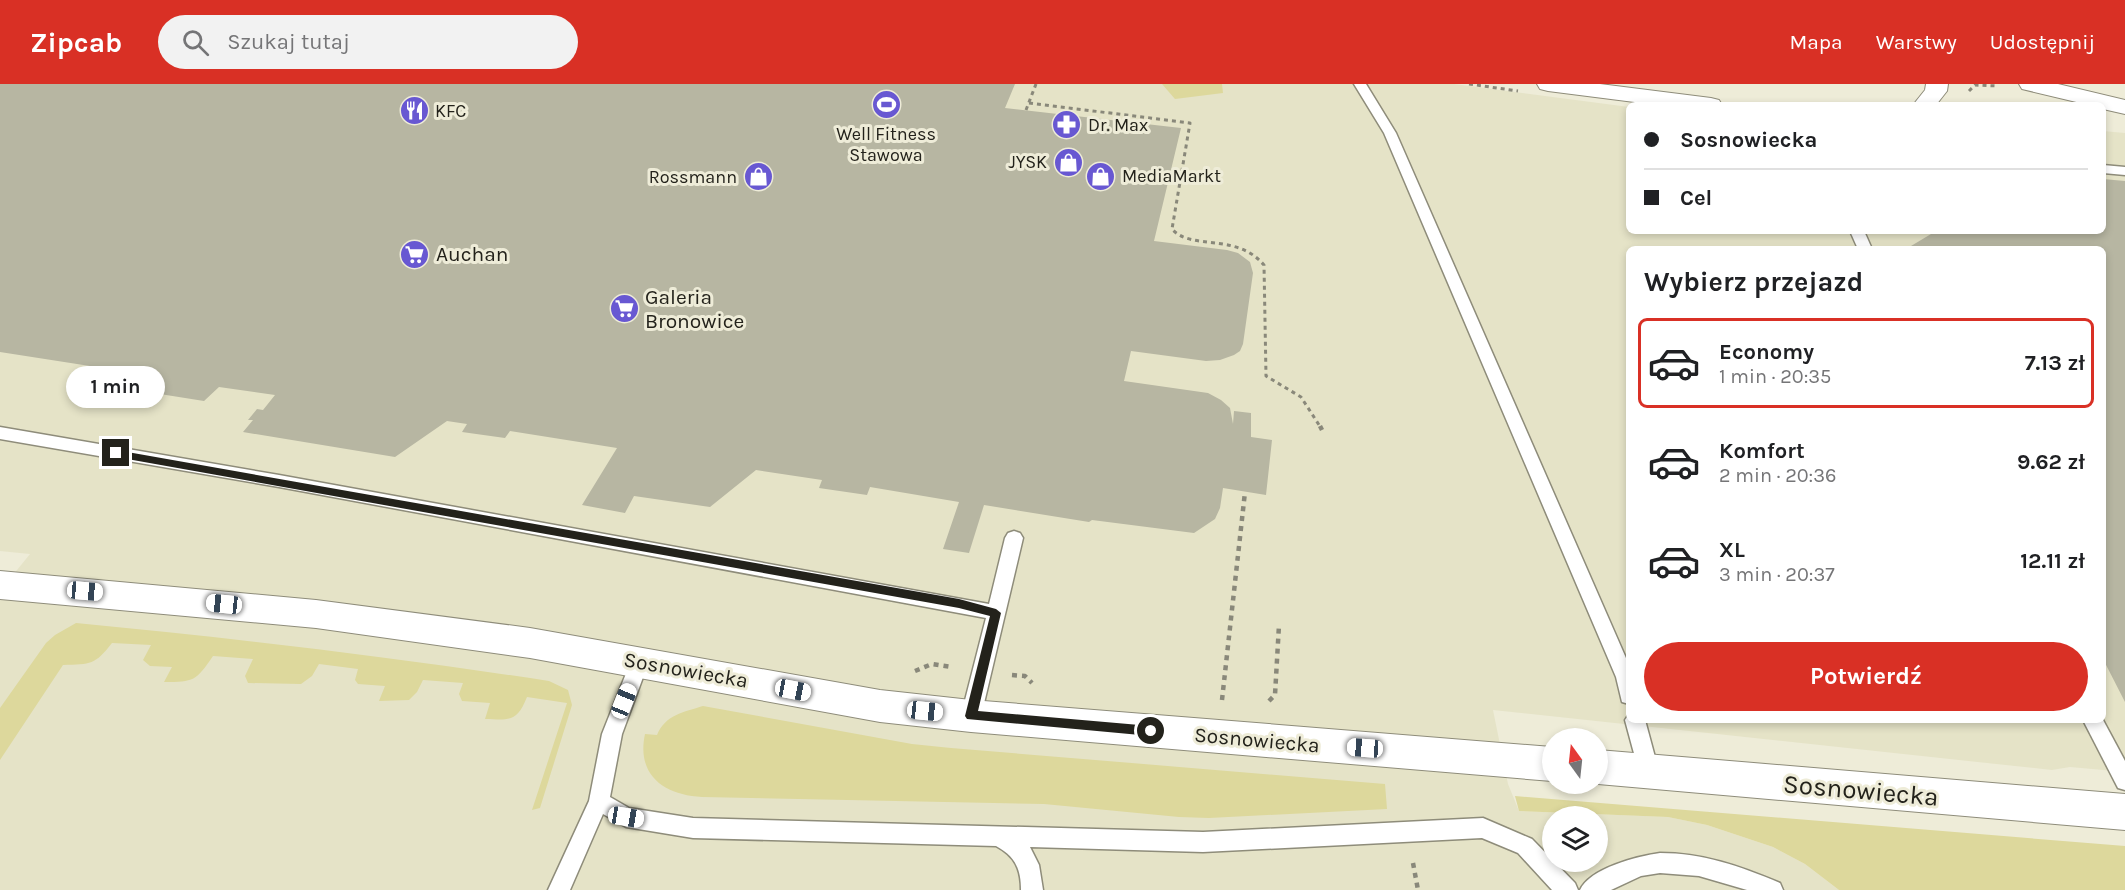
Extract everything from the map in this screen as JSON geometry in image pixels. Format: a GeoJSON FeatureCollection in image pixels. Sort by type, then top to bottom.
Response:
{"type":"FeatureCollection","features":[{"type":"Feature","properties":{"kind":"street"},"geometry":{"type":"LineString","coordinates":[[1548,84],[1688,102]]}},
{"type":"Feature","properties":{"kind":"street"},"geometry":{"type":"LineString","coordinates":[[1927,102],[1936,91],[1937,84]]}},
{"type":"Feature","properties":{"kind":"street"},"geometry":{"type":"LineString","coordinates":[[2030,84],[2125,106]]}},
{"type":"Feature","properties":{"kind":"street","name":"Sosnowiecka"},"geometry":{"type":"LineString","coordinates":[[0,585],[316,614],[530,643],[880,706],[971,716],[1542,763]]}},
{"type":"Feature","properties":{"kind":"street","name":"Sosnowiecka"},"geometry":{"type":"LineString","coordinates":[[1608,768],[2125,812]]}},
{"type":"Feature","properties":{"kind":"lane"},"geometry":{"type":"LineString","coordinates":[[1360,84],[1390,133],[1620,666],[1626,686]]}},
{"type":"Feature","properties":{"kind":"lane"},"geometry":{"type":"LineString","coordinates":[[2106,169],[2125,171]]}},
{"type":"Feature","properties":{"kind":"lane"},"geometry":{"type":"LineString","coordinates":[[0,434],[291,483],[959,604],[996,613]]}},
{"type":"Feature","properties":{"kind":"lane"},"geometry":{"type":"LineString","coordinates":[[971,716],[1014,538]]}},
{"type":"Feature","properties":{"kind":"lane"},"geometry":{"type":"LineString","coordinates":[[559,890],[599,801],[612,734],[640,661]]}},
{"type":"Feature","properties":{"kind":"lane"},"geometry":{"type":"LineString","coordinates":[[1636,723],[1648,772]]}},
{"type":"Feature","properties":{"kind":"lane"},"geometry":{"type":"LineString","coordinates":[[2095,723],[2125,781]]}},
{"type":"Feature","properties":{"kind":"lane"},"geometry":{"type":"LineString","coordinates":[[599,801],[626,817],[693,828],[1203,842],[1483,828],[1525,846],[1567,890]]}},
{"type":"Feature","properties":{"kind":"lane"},"geometry":{"type":"LineString","coordinates":[[997,836],[1020,849],[1029,861],[1032,872],[1032,890]]}},
{"type":"Feature","properties":{"kind":"lane"},"geometry":{"type":"LineString","coordinates":[[1591,890],[1625,871],[1673,861],[1721,870],[1772,890]]}},
{"type":"Feature","properties":{"kind":"path"},"geometry":{"type":"LineString","coordinates":[[1026,110],[1036,84]]}},
{"type":"Feature","properties":{"kind":"path"},"geometry":{"type":"LineString","coordinates":[[1967,93],[1975,85],[2002,84]]}},
{"type":"Feature","properties":{"kind":"path"},"geometry":{"type":"LineString","coordinates":[[1029,103],[1190,123],[1172,229],[1179,237],[1245,248],[1258,255],[1264,265],[1266,376],[1292,388],[1309,403],[1322,430]]}},
{"type":"Feature","properties":{"kind":"path"},"geometry":{"type":"LineString","coordinates":[[1221,711],[1245,492]]}},
{"type":"Feature","properties":{"kind":"path"},"geometry":{"type":"LineString","coordinates":[[1411,853],[1418,890]]}},
{"type":"Feature","properties":{"kind":"shaded area"},"geometry":{"type":"Polygon","coordinates":[[[0,84],[1454,84],[1626,107],[1626,234],[2106,234],[2106,131],[2125,133],[2125,772],[2070,767],[2052,770],[1493,710],[1508,784],[1519,811],[1542,812],[1542,872],[1608,872],[1608,815],[1668,817],[1707,825],[1773,847],[1805,864],[1839,890],[0,890],[0,591],[30,554],[0,551],[0,84]]]}},
{"type":"Feature","properties":{"kind":"shaded area"},"geometry":{"type":"Polygon","coordinates":[[[1162,84],[1222,84],[1223,93],[1175,99],[1162,84]]]}},
{"type":"Feature","properties":{"kind":"shaded area"},"geometry":{"type":"Polygon","coordinates":[[[76,623],[313,649],[549,681],[568,690],[572,705],[540,808],[532,810],[567,703],[527,697],[520,711],[512,718],[485,719],[490,703],[462,701],[459,694],[463,683],[423,680],[417,692],[409,700],[379,701],[385,686],[358,684],[355,680],[358,669],[319,664],[312,676],[301,684],[248,683],[245,676],[253,659],[213,656],[202,671],[193,678],[164,682],[172,667],[150,666],[143,660],[151,645],[112,643],[101,656],[92,662],[63,665],[0,760],[0,708],[46,643],[76,623]]]}},
{"type":"Feature","properties":{"kind":"shaded area"},"geometry":{"type":"Polygon","coordinates":[[[703,706],[912,744],[1385,784],[1387,809],[1209,818],[1044,804],[702,797],[676,792],[665,787],[649,772],[643,749],[645,734],[657,735],[660,728],[670,719],[703,706]]]}},
{"type":"Feature","properties":{"kind":"shaded area"},"geometry":{"type":"Polygon","coordinates":[[[1515,796],[2125,846],[2125,890],[1839,890],[1805,864],[1773,847],[1707,825],[1668,817],[1608,815],[1608,806],[1542,806],[1542,812],[1519,811],[1515,796]]]}},
{"type":"Feature","properties":{"kind":"building","name":"Galeria Bronowice"},"geometry":{"type":"Polygon","coordinates":[[[0,84],[1015,84],[1005,108],[1181,128],[1154,241],[1227,250],[1238,253],[1250,262],[1253,273],[1243,344],[1240,351],[1234,355],[1220,360],[1206,361],[1131,351],[1124,381],[1208,393],[1230,408],[1233,424],[1234,411],[1251,413],[1251,437],[1272,440],[1266,495],[1223,488],[1220,508],[1215,519],[1194,533],[1092,520],[1089,522],[984,505],[969,553],[943,549],[959,502],[870,487],[867,495],[819,488],[822,480],[756,470],[710,507],[634,496],[625,513],[582,505],[617,448],[510,431],[505,438],[462,432],[467,424],[447,421],[395,457],[243,432],[253,420],[248,420],[257,409],[263,410],[275,395],[219,387],[204,401],[141,391],[154,376],[0,352],[0,84]]]}},
{"type":"Feature","properties":{"kind":"building"},"geometry":{"type":"Polygon","coordinates":[[[2106,179],[2125,181],[2125,702],[2106,665],[2106,246],[1911,246],[1931,234],[2106,234],[2106,179]]]}},
{"type":"Feature","properties":{"kind":"place","name":"Well Fitness Stawowa"},"geometry":{"type":"Point","coordinates":[886,105]}},
{"type":"Feature","properties":{"kind":"place","name":"KFC"},"geometry":{"type":"Point","coordinates":[414,111]}},
{"type":"Feature","properties":{"kind":"place","name":"Dr. Max"},"geometry":{"type":"Point","coordinates":[1067,125]}},
{"type":"Feature","properties":{"kind":"place","name":"JYSK"},"geometry":{"type":"Point","coordinates":[1068,162]}},
{"type":"Feature","properties":{"kind":"place","name":"MediaMarkt"},"geometry":{"type":"Point","coordinates":[1101,176]}},
{"type":"Feature","properties":{"kind":"place","name":"Rossmann"},"geometry":{"type":"Point","coordinates":[758,177]}},
{"type":"Feature","properties":{"kind":"place","name":"Auchan"},"geometry":{"type":"Point","coordinates":[415,254]}},
{"type":"Feature","properties":{"kind":"place","name":"Galeria Bronowice"},"geometry":{"type":"Point","coordinates":[624,309]}},
{"type":"Feature","properties":{"kind":"route"},"geometry":{"type":"LineString","coordinates":[[116,453],[959,604],[996,613],[971,716],[1151,731]]}}]}
